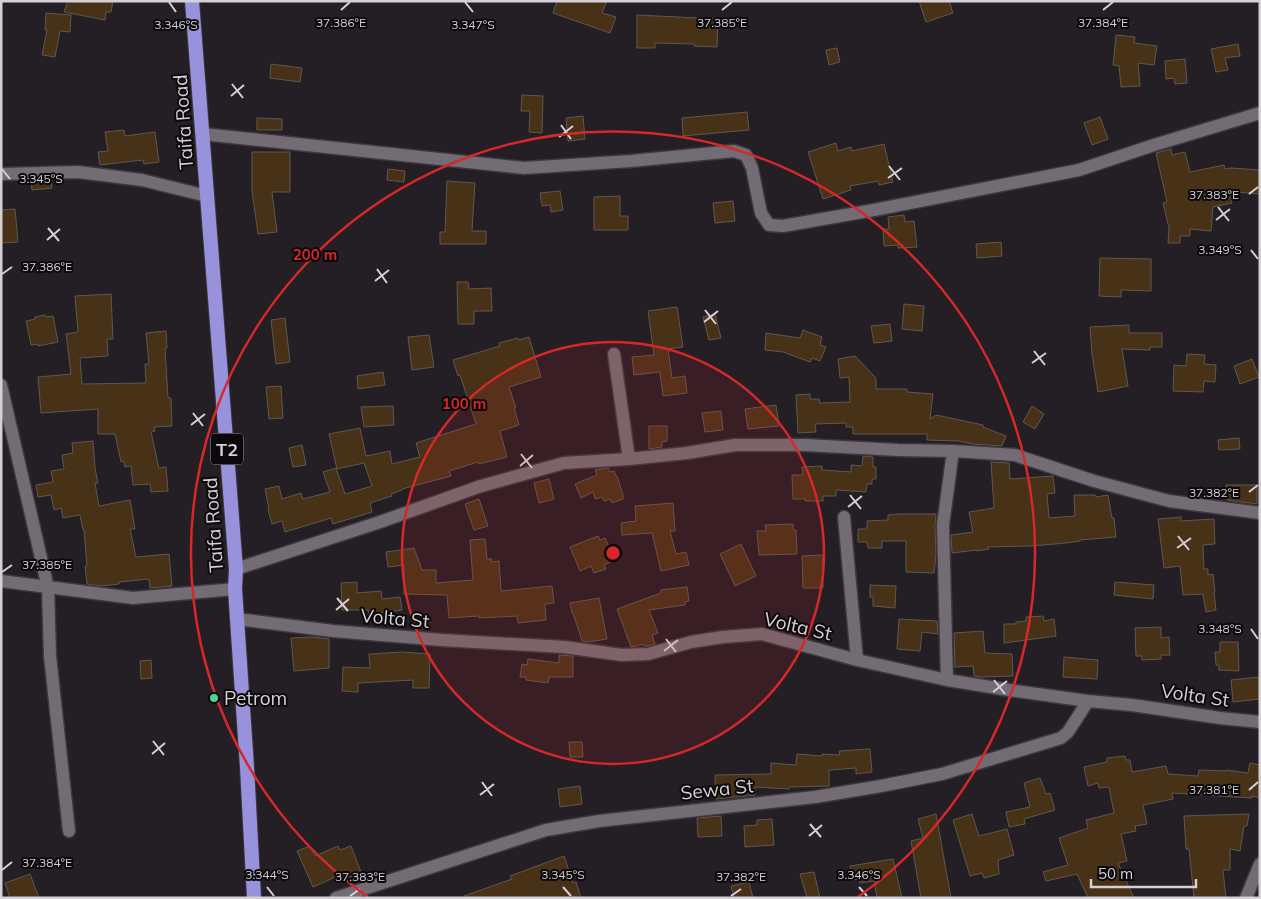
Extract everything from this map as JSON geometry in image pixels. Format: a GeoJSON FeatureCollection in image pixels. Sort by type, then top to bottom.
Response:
{"type":"FeatureCollection","features":[{"type":"Feature","properties":{"kind":"highway","name":"Taifa Road"},"geometry":{"type":"LineString","coordinates":[[192,1],[236,569],[235,589],[254,898]]}},
{"type":"Feature","properties":{"kind":"street"},"geometry":{"type":"LineString","coordinates":[[203,134],[524,168],[631,161],[734,150],[746,155],[752,168],[761,213],[768,225],[783,226],[1079,170],[1260,113]]}},
{"type":"Feature","properties":{"kind":"street"},"geometry":{"type":"LineString","coordinates":[[1,174],[78,172],[142,180],[207,196]]}},
{"type":"Feature","properties":{"kind":"street"},"geometry":{"type":"LineString","coordinates":[[614,354],[630,459]]}},
{"type":"Feature","properties":{"kind":"street"},"geometry":{"type":"LineString","coordinates":[[1,385],[48,588],[50,656],[69,831]]}},
{"type":"Feature","properties":{"kind":"street"},"geometry":{"type":"LineString","coordinates":[[236,569],[380,522],[481,486],[564,463],[630,459],[687,453],[735,445],[805,445],[1015,454],[1094,481],[1169,501],[1260,513]]}},
{"type":"Feature","properties":{"kind":"street"},"geometry":{"type":"LineString","coordinates":[[947,680],[943,525],[954,451]]}},
{"type":"Feature","properties":{"kind":"street"},"geometry":{"type":"LineString","coordinates":[[844,517],[857,660]]}},
{"type":"Feature","properties":{"kind":"street"},"geometry":{"type":"LineString","coordinates":[[1,581],[133,598],[235,589]]}},
{"type":"Feature","properties":{"kind":"street","name":"Volta St"},"geometry":{"type":"LineString","coordinates":[[237,618],[333,631],[442,640],[564,646],[622,655],[648,654],[691,642],[723,636],[762,634],[857,660],[947,680],[1088,701],[1260,722]]}},
{"type":"Feature","properties":{"kind":"street","name":"Sewa St"},"geometry":{"type":"LineString","coordinates":[[336,898],[546,830],[600,821],[815,797],[942,774],[1061,738],[1068,732],[1088,701]]}},
{"type":"Feature","properties":{"kind":"street"},"geometry":{"type":"LineString","coordinates":[[1246,898],[1260,864]]}},
{"type":"Feature","properties":{"kind":"building"},"geometry":{"type":"Polygon","coordinates":[[[68,1],[113,1],[111,12],[106,12],[105,20],[64,12],[68,1]]]}},
{"type":"Feature","properties":{"kind":"building"},"geometry":{"type":"Polygon","coordinates":[[[557,1],[607,1],[602,13],[616,17],[610,33],[553,13],[557,1]]]}},
{"type":"Feature","properties":{"kind":"building"},"geometry":{"type":"Polygon","coordinates":[[[919,1],[949,1],[953,13],[926,22],[919,1]]]}},
{"type":"Feature","properties":{"kind":"building"},"geometry":{"type":"Polygon","coordinates":[[[46,13],[71,15],[70,32],[60,31],[55,57],[42,55],[47,30],[45,30],[46,13]]]}},
{"type":"Feature","properties":{"kind":"building"},"geometry":{"type":"Polygon","coordinates":[[[637,15],[718,19],[717,47],[694,46],[694,44],[655,43],[655,48],[637,48],[637,15]]]}},
{"type":"Feature","properties":{"kind":"building"},"geometry":{"type":"Polygon","coordinates":[[[1116,35],[1135,37],[1134,43],[1157,46],[1154,65],[1138,63],[1140,86],[1121,87],[1119,66],[1113,65],[1116,35]]]}},
{"type":"Feature","properties":{"kind":"building"},"geometry":{"type":"Polygon","coordinates":[[[1238,44],[1240,56],[1225,58],[1228,70],[1216,72],[1211,49],[1238,44]]]}},
{"type":"Feature","properties":{"kind":"building"},"geometry":{"type":"Polygon","coordinates":[[[837,48],[840,62],[829,65],[826,50],[837,48]]]}},
{"type":"Feature","properties":{"kind":"building"},"geometry":{"type":"Polygon","coordinates":[[[1185,59],[1187,83],[1175,84],[1174,78],[1166,79],[1165,61],[1185,59]]]}},
{"type":"Feature","properties":{"kind":"building"},"geometry":{"type":"Polygon","coordinates":[[[271,64],[302,68],[300,82],[270,78],[271,64]]]}},
{"type":"Feature","properties":{"kind":"building"},"geometry":{"type":"Polygon","coordinates":[[[522,95],[543,96],[542,133],[529,132],[530,111],[521,111],[522,95]]]}},
{"type":"Feature","properties":{"kind":"building"},"geometry":{"type":"Polygon","coordinates":[[[747,112],[749,130],[683,136],[682,118],[747,112]]]}},
{"type":"Feature","properties":{"kind":"building"},"geometry":{"type":"Polygon","coordinates":[[[583,116],[585,139],[568,141],[566,118],[583,116]]]}},
{"type":"Feature","properties":{"kind":"building"},"geometry":{"type":"Polygon","coordinates":[[[1100,117],[1108,139],[1092,145],[1084,123],[1100,117]]]}},
{"type":"Feature","properties":{"kind":"building"},"geometry":{"type":"Polygon","coordinates":[[[257,118],[282,119],[282,130],[257,130],[257,118]]]}},
{"type":"Feature","properties":{"kind":"building"},"geometry":{"type":"Polygon","coordinates":[[[124,130],[125,136],[155,132],[159,162],[144,164],[143,160],[100,165],[98,152],[108,151],[105,132],[124,130]]]}},
{"type":"Feature","properties":{"kind":"building"},"geometry":{"type":"Polygon","coordinates":[[[836,143],[838,151],[851,147],[852,151],[884,144],[893,182],[879,185],[878,181],[850,186],[851,190],[823,199],[808,152],[836,143]]]}},
{"type":"Feature","properties":{"kind":"building"},"geometry":{"type":"Polygon","coordinates":[[[1171,149],[1172,155],[1185,152],[1190,172],[1224,165],[1225,169],[1260,170],[1260,194],[1237,192],[1238,196],[1231,198],[1232,203],[1213,207],[1211,231],[1190,229],[1190,236],[1180,236],[1180,243],[1168,243],[1169,228],[1163,203],[1167,202],[1156,153],[1171,149]]]}},
{"type":"Feature","properties":{"kind":"building"},"geometry":{"type":"Polygon","coordinates":[[[252,152],[290,152],[290,192],[272,192],[277,232],[258,234],[252,191],[252,152]]]}},
{"type":"Feature","properties":{"kind":"building"},"geometry":{"type":"Polygon","coordinates":[[[388,169],[405,171],[404,182],[387,180],[388,169]]]}},
{"type":"Feature","properties":{"kind":"building"},"geometry":{"type":"Polygon","coordinates":[[[31,181],[51,181],[52,188],[32,190],[31,181]]]}},
{"type":"Feature","properties":{"kind":"building"},"geometry":{"type":"Polygon","coordinates":[[[447,181],[475,183],[472,231],[486,231],[486,244],[440,244],[440,232],[445,232],[447,181]]]}},
{"type":"Feature","properties":{"kind":"building"},"geometry":{"type":"Polygon","coordinates":[[[560,191],[563,210],[551,212],[550,205],[542,206],[540,193],[560,191]]]}},
{"type":"Feature","properties":{"kind":"building"},"geometry":{"type":"Polygon","coordinates":[[[620,196],[620,216],[628,216],[628,230],[594,230],[594,197],[620,196]]]}},
{"type":"Feature","properties":{"kind":"building"},"geometry":{"type":"Polygon","coordinates":[[[733,201],[735,221],[715,223],[713,203],[733,201]]]}},
{"type":"Feature","properties":{"kind":"building"},"geometry":{"type":"Polygon","coordinates":[[[15,209],[18,242],[1,243],[1,210],[15,209]]]}},
{"type":"Feature","properties":{"kind":"building"},"geometry":{"type":"Polygon","coordinates":[[[904,215],[905,222],[914,221],[917,247],[898,248],[898,245],[884,246],[883,229],[889,229],[888,217],[904,215]]]}},
{"type":"Feature","properties":{"kind":"building"},"geometry":{"type":"Polygon","coordinates":[[[1001,242],[1002,256],[977,258],[976,244],[1001,242]]]}},
{"type":"Feature","properties":{"kind":"building"},"geometry":{"type":"Polygon","coordinates":[[[1100,258],[1151,259],[1151,291],[1121,290],[1121,297],[1099,296],[1100,258]]]}},
{"type":"Feature","properties":{"kind":"building"},"geometry":{"type":"Polygon","coordinates":[[[457,282],[468,282],[469,289],[491,288],[492,311],[474,311],[474,324],[458,324],[457,282]]]}},
{"type":"Feature","properties":{"kind":"building"},"geometry":{"type":"Polygon","coordinates":[[[111,294],[113,339],[107,339],[108,356],[80,358],[82,384],[146,383],[145,364],[149,364],[146,333],[166,331],[167,348],[165,348],[168,398],[171,398],[172,426],[154,427],[155,431],[151,432],[159,468],[166,467],[168,491],[151,492],[150,484],[133,485],[131,466],[125,467],[124,461],[121,462],[115,434],[98,434],[98,409],[41,413],[38,377],[71,374],[66,334],[78,332],[75,296],[111,294]]]}},
{"type":"Feature","properties":{"kind":"building"},"geometry":{"type":"Polygon","coordinates":[[[904,304],[924,306],[922,331],[902,329],[904,304]]]}},
{"type":"Feature","properties":{"kind":"building"},"geometry":{"type":"Polygon","coordinates":[[[677,307],[683,347],[668,349],[672,378],[685,376],[687,393],[663,396],[660,372],[634,375],[632,357],[654,355],[648,311],[677,307]]]}},
{"type":"Feature","properties":{"kind":"building"},"geometry":{"type":"Polygon","coordinates":[[[715,314],[721,338],[709,340],[703,317],[715,314]]]}},
{"type":"Feature","properties":{"kind":"building"},"geometry":{"type":"Polygon","coordinates":[[[45,315],[46,317],[53,316],[58,342],[38,346],[38,344],[31,345],[26,321],[45,315]]]}},
{"type":"Feature","properties":{"kind":"building"},"geometry":{"type":"Polygon","coordinates":[[[285,318],[290,362],[276,364],[271,320],[285,318]]]}},
{"type":"Feature","properties":{"kind":"building"},"geometry":{"type":"Polygon","coordinates":[[[890,324],[892,341],[874,343],[871,326],[890,324]]]}},
{"type":"Feature","properties":{"kind":"building"},"geometry":{"type":"Polygon","coordinates":[[[1129,325],[1129,333],[1162,333],[1162,347],[1150,347],[1150,350],[1122,349],[1128,386],[1098,392],[1090,327],[1129,325]]]}},
{"type":"Feature","properties":{"kind":"building"},"geometry":{"type":"Polygon","coordinates":[[[803,330],[822,337],[820,345],[826,347],[820,361],[812,358],[810,362],[783,352],[765,350],[766,333],[800,338],[803,330]]]}},
{"type":"Feature","properties":{"kind":"building"},"geometry":{"type":"Polygon","coordinates":[[[429,335],[434,367],[412,370],[408,337],[429,335]]]}},
{"type":"Feature","properties":{"kind":"building"},"geometry":{"type":"Polygon","coordinates":[[[529,337],[541,377],[509,387],[519,425],[500,431],[507,457],[479,464],[478,462],[449,471],[451,476],[402,489],[391,494],[392,496],[370,503],[372,512],[333,524],[331,518],[285,532],[282,521],[272,524],[265,489],[279,486],[282,499],[301,493],[303,499],[330,492],[323,472],[336,468],[345,494],[372,486],[364,463],[337,469],[329,434],[360,428],[366,456],[390,451],[392,464],[420,457],[416,443],[476,424],[460,375],[458,376],[453,360],[500,346],[499,343],[529,337]]]}},
{"type":"Feature","properties":{"kind":"building"},"geometry":{"type":"Polygon","coordinates":[[[1187,354],[1205,355],[1204,364],[1216,365],[1215,382],[1204,381],[1203,392],[1173,391],[1174,365],[1186,366],[1187,354]]]}},
{"type":"Feature","properties":{"kind":"building"},"geometry":{"type":"Polygon","coordinates":[[[855,356],[876,378],[876,389],[907,389],[907,392],[933,394],[930,419],[936,415],[983,425],[983,427],[1006,436],[1002,446],[927,440],[927,434],[853,434],[853,427],[846,427],[846,423],[815,424],[816,432],[798,433],[796,395],[810,394],[810,399],[819,399],[820,403],[850,402],[849,377],[840,378],[838,359],[855,356]]]}},
{"type":"Feature","properties":{"kind":"building"},"geometry":{"type":"Polygon","coordinates":[[[1252,359],[1259,377],[1240,384],[1234,366],[1252,359]]]}},
{"type":"Feature","properties":{"kind":"building"},"geometry":{"type":"Polygon","coordinates":[[[383,372],[385,385],[358,389],[357,376],[383,372]]]}},
{"type":"Feature","properties":{"kind":"building"},"geometry":{"type":"Polygon","coordinates":[[[281,386],[283,418],[269,419],[266,387],[281,386]]]}},
{"type":"Feature","properties":{"kind":"building"},"geometry":{"type":"Polygon","coordinates":[[[776,405],[779,426],[748,429],[745,409],[776,405]]]}},
{"type":"Feature","properties":{"kind":"building"},"geometry":{"type":"Polygon","coordinates":[[[393,406],[394,425],[364,427],[361,407],[393,406]]]}},
{"type":"Feature","properties":{"kind":"building"},"geometry":{"type":"Polygon","coordinates":[[[1032,406],[1044,414],[1035,429],[1023,422],[1032,406]]]}},
{"type":"Feature","properties":{"kind":"building"},"geometry":{"type":"Polygon","coordinates":[[[721,411],[723,430],[705,432],[702,413],[721,411]]]}},
{"type":"Feature","properties":{"kind":"building"},"geometry":{"type":"Polygon","coordinates":[[[649,426],[667,426],[667,441],[662,442],[662,447],[649,449],[649,426]]]}},
{"type":"Feature","properties":{"kind":"building"},"geometry":{"type":"Polygon","coordinates":[[[1239,438],[1240,449],[1219,450],[1218,440],[1239,438]]]}},
{"type":"Feature","properties":{"kind":"building"},"geometry":{"type":"Polygon","coordinates":[[[93,441],[98,483],[95,483],[99,506],[130,500],[135,529],[130,529],[136,557],[169,554],[172,586],[150,588],[149,579],[101,586],[87,584],[84,530],[80,515],[63,518],[61,508],[54,510],[51,495],[38,497],[36,485],[53,482],[51,471],[64,469],[62,455],[73,453],[72,443],[93,441]]]}},
{"type":"Feature","properties":{"kind":"building"},"geometry":{"type":"Polygon","coordinates":[[[302,445],[306,465],[293,467],[289,448],[302,445]]]}},
{"type":"Feature","properties":{"kind":"building"},"geometry":{"type":"Polygon","coordinates":[[[863,456],[873,457],[873,467],[876,467],[876,479],[872,479],[872,484],[867,484],[866,492],[836,490],[836,496],[823,496],[823,501],[793,499],[792,475],[803,475],[802,467],[822,466],[822,470],[851,472],[851,465],[862,466],[863,456]]]}},
{"type":"Feature","properties":{"kind":"building"},"geometry":{"type":"Polygon","coordinates":[[[991,462],[1009,463],[1010,479],[1053,476],[1055,493],[1047,494],[1049,518],[1075,516],[1074,495],[1095,495],[1096,497],[1108,495],[1112,518],[1114,518],[1116,537],[1032,546],[988,547],[989,549],[952,553],[951,535],[973,532],[969,512],[994,508],[991,462]]]}},
{"type":"Feature","properties":{"kind":"building"},"geometry":{"type":"Polygon","coordinates":[[[608,468],[610,472],[614,471],[617,476],[623,499],[612,503],[610,499],[604,501],[602,497],[595,499],[593,492],[581,498],[575,484],[597,475],[595,470],[608,468]]]}},
{"type":"Feature","properties":{"kind":"building"},"geometry":{"type":"Polygon","coordinates":[[[549,479],[554,499],[539,503],[534,483],[549,479]]]}},
{"type":"Feature","properties":{"kind":"building"},"geometry":{"type":"Polygon","coordinates":[[[1226,485],[1257,485],[1257,504],[1227,500],[1226,485]]]}},
{"type":"Feature","properties":{"kind":"building"},"geometry":{"type":"Polygon","coordinates":[[[479,499],[488,526],[474,530],[465,504],[479,499]]]}},
{"type":"Feature","properties":{"kind":"building"},"geometry":{"type":"Polygon","coordinates":[[[673,503],[675,531],[670,531],[676,554],[686,552],[689,565],[661,571],[652,533],[622,535],[621,523],[636,521],[635,506],[673,503]]]}},
{"type":"Feature","properties":{"kind":"building"},"geometry":{"type":"Polygon","coordinates":[[[936,514],[934,573],[906,572],[906,541],[882,541],[882,548],[868,548],[867,542],[858,542],[858,529],[867,529],[867,521],[888,520],[888,515],[936,514]]]}},
{"type":"Feature","properties":{"kind":"building"},"geometry":{"type":"Polygon","coordinates":[[[1181,517],[1181,521],[1214,519],[1215,544],[1203,545],[1204,569],[1208,569],[1208,575],[1213,574],[1216,610],[1206,612],[1203,594],[1183,595],[1180,566],[1164,568],[1158,519],[1181,517]]]}},
{"type":"Feature","properties":{"kind":"building"},"geometry":{"type":"Polygon","coordinates":[[[793,524],[793,530],[796,530],[797,554],[759,555],[757,531],[766,531],[765,525],[793,524]]]}},
{"type":"Feature","properties":{"kind":"building"},"geometry":{"type":"Polygon","coordinates":[[[598,536],[600,540],[605,538],[615,560],[604,565],[606,569],[594,573],[591,566],[580,571],[570,547],[598,536]]]}},
{"type":"Feature","properties":{"kind":"building"},"geometry":{"type":"Polygon","coordinates":[[[485,539],[487,559],[492,559],[491,562],[499,561],[501,591],[552,586],[554,603],[545,604],[546,620],[518,623],[517,616],[449,618],[447,595],[404,594],[404,565],[388,567],[386,552],[414,548],[422,570],[436,570],[436,583],[473,580],[470,540],[485,539]]]}},
{"type":"Feature","properties":{"kind":"building"},"geometry":{"type":"Polygon","coordinates":[[[741,544],[756,576],[735,586],[720,554],[741,544]]]}},
{"type":"Feature","properties":{"kind":"building"},"geometry":{"type":"Polygon","coordinates":[[[823,555],[823,588],[803,588],[802,556],[823,555]]]}},
{"type":"Feature","properties":{"kind":"building"},"geometry":{"type":"Polygon","coordinates":[[[357,582],[357,593],[381,591],[382,599],[400,597],[402,610],[369,614],[368,610],[342,610],[341,583],[357,582]]]}},
{"type":"Feature","properties":{"kind":"building"},"geometry":{"type":"Polygon","coordinates":[[[1115,582],[1154,585],[1153,599],[1114,595],[1115,582]]]}},
{"type":"Feature","properties":{"kind":"building"},"geometry":{"type":"Polygon","coordinates":[[[870,585],[896,586],[895,608],[873,606],[873,597],[870,597],[870,585]]]}},
{"type":"Feature","properties":{"kind":"building"},"geometry":{"type":"Polygon","coordinates":[[[687,587],[689,601],[685,602],[685,605],[649,610],[658,633],[652,635],[655,644],[631,647],[617,609],[661,593],[661,590],[687,587]]]}},
{"type":"Feature","properties":{"kind":"building"},"geometry":{"type":"Polygon","coordinates":[[[599,598],[607,639],[582,641],[570,603],[599,598]]]}},
{"type":"Feature","properties":{"kind":"building"},"geometry":{"type":"Polygon","coordinates":[[[1043,616],[1044,621],[1054,619],[1056,636],[1004,643],[1004,624],[1016,624],[1016,622],[1026,621],[1026,617],[1043,616]]]}},
{"type":"Feature","properties":{"kind":"building"},"geometry":{"type":"Polygon","coordinates":[[[899,619],[937,621],[938,634],[922,632],[920,651],[897,649],[899,619]]]}},
{"type":"Feature","properties":{"kind":"building"},"geometry":{"type":"Polygon","coordinates":[[[1161,627],[1161,638],[1169,637],[1170,655],[1161,655],[1161,659],[1142,660],[1142,656],[1136,656],[1135,628],[1161,627]]]}},
{"type":"Feature","properties":{"kind":"building"},"geometry":{"type":"Polygon","coordinates":[[[983,631],[985,653],[1012,654],[1013,676],[974,676],[973,666],[955,667],[954,633],[983,631]]]}},
{"type":"Feature","properties":{"kind":"building"},"geometry":{"type":"Polygon","coordinates":[[[312,637],[329,639],[329,668],[294,671],[291,638],[312,637]]]}},
{"type":"Feature","properties":{"kind":"building"},"geometry":{"type":"Polygon","coordinates":[[[1220,642],[1238,642],[1239,671],[1219,670],[1219,665],[1216,665],[1215,652],[1220,652],[1220,642]]]}},
{"type":"Feature","properties":{"kind":"building"},"geometry":{"type":"Polygon","coordinates":[[[402,652],[430,654],[429,688],[413,688],[413,680],[358,683],[358,692],[342,691],[343,667],[370,668],[369,654],[402,652]]]}},
{"type":"Feature","properties":{"kind":"building"},"geometry":{"type":"Polygon","coordinates":[[[559,655],[573,656],[573,677],[549,677],[548,683],[526,680],[526,677],[520,677],[522,664],[527,665],[528,659],[559,663],[559,655]]]}},
{"type":"Feature","properties":{"kind":"building"},"geometry":{"type":"Polygon","coordinates":[[[1064,657],[1098,660],[1097,679],[1063,677],[1064,657]]]}},
{"type":"Feature","properties":{"kind":"building"},"geometry":{"type":"Polygon","coordinates":[[[151,660],[152,678],[141,679],[140,661],[151,660]]]}},
{"type":"Feature","properties":{"kind":"building"},"geometry":{"type":"Polygon","coordinates":[[[1259,677],[1260,699],[1233,702],[1231,680],[1259,677]]]}},
{"type":"Feature","properties":{"kind":"building"},"geometry":{"type":"Polygon","coordinates":[[[569,742],[582,742],[583,757],[570,757],[569,742]]]}},
{"type":"Feature","properties":{"kind":"building"},"geometry":{"type":"Polygon","coordinates":[[[870,749],[872,772],[856,774],[856,768],[829,770],[829,786],[789,787],[789,789],[755,787],[755,795],[716,799],[715,775],[771,774],[771,763],[796,765],[797,754],[840,755],[839,751],[870,749]]]}},
{"type":"Feature","properties":{"kind":"building"},"geometry":{"type":"Polygon","coordinates":[[[1125,756],[1126,760],[1130,760],[1132,772],[1166,766],[1168,774],[1198,776],[1199,770],[1226,770],[1248,773],[1250,763],[1260,765],[1260,798],[1252,796],[1252,798],[1172,793],[1173,799],[1143,805],[1147,824],[1135,826],[1136,831],[1121,834],[1127,861],[1118,863],[1134,898],[1088,898],[1077,874],[1046,881],[1043,872],[1068,865],[1059,838],[1088,828],[1086,820],[1114,813],[1109,787],[1099,788],[1098,783],[1088,786],[1084,767],[1107,762],[1107,758],[1125,756]]]}},
{"type":"Feature","properties":{"kind":"building"},"geometry":{"type":"Polygon","coordinates":[[[1040,778],[1046,794],[1050,793],[1055,810],[1024,819],[1025,824],[1009,827],[1006,812],[1030,807],[1024,783],[1040,778]]]}},
{"type":"Feature","properties":{"kind":"building"},"geometry":{"type":"Polygon","coordinates":[[[580,786],[582,804],[560,807],[558,789],[580,786]]]}},
{"type":"Feature","properties":{"kind":"building"},"geometry":{"type":"Polygon","coordinates":[[[936,814],[951,898],[921,898],[911,841],[923,838],[918,819],[936,814]]]}},
{"type":"Feature","properties":{"kind":"building"},"geometry":{"type":"Polygon","coordinates":[[[972,814],[979,836],[1007,829],[1014,855],[998,860],[999,874],[984,878],[982,873],[970,876],[953,820],[972,814]]]}},
{"type":"Feature","properties":{"kind":"building"},"geometry":{"type":"Polygon","coordinates":[[[1249,814],[1247,826],[1244,826],[1240,851],[1230,849],[1230,870],[1223,870],[1226,898],[1194,898],[1189,849],[1186,849],[1184,816],[1249,814]]]}},
{"type":"Feature","properties":{"kind":"building"},"geometry":{"type":"Polygon","coordinates":[[[721,816],[722,836],[698,837],[697,818],[721,816]]]}},
{"type":"Feature","properties":{"kind":"building"},"geometry":{"type":"Polygon","coordinates":[[[772,819],[774,845],[745,847],[744,826],[757,825],[757,820],[772,819]]]}},
{"type":"Feature","properties":{"kind":"building"},"geometry":{"type":"Polygon","coordinates":[[[310,846],[315,856],[338,846],[340,850],[351,846],[361,872],[342,881],[340,875],[313,887],[297,851],[310,846]]]}},
{"type":"Feature","properties":{"kind":"building"},"geometry":{"type":"Polygon","coordinates":[[[564,856],[573,883],[576,882],[581,898],[464,898],[464,896],[512,879],[510,876],[564,856]]]}},
{"type":"Feature","properties":{"kind":"building"},"geometry":{"type":"Polygon","coordinates":[[[893,859],[902,898],[877,898],[874,881],[860,883],[859,879],[852,880],[850,866],[893,859]]]}},
{"type":"Feature","properties":{"kind":"building"},"geometry":{"type":"Polygon","coordinates":[[[814,872],[820,898],[807,898],[800,874],[814,872]]]}},
{"type":"Feature","properties":{"kind":"building"},"geometry":{"type":"Polygon","coordinates":[[[30,874],[39,898],[10,898],[5,883],[30,874]]]}},
{"type":"Feature","properties":{"kind":"building"},"geometry":{"type":"Polygon","coordinates":[[[749,882],[753,898],[734,898],[731,886],[749,882]]]}},
{"type":"Feature","properties":{"kind":"place","name":"Petrom"},"geometry":{"type":"Point","coordinates":[214,698]}}]}
